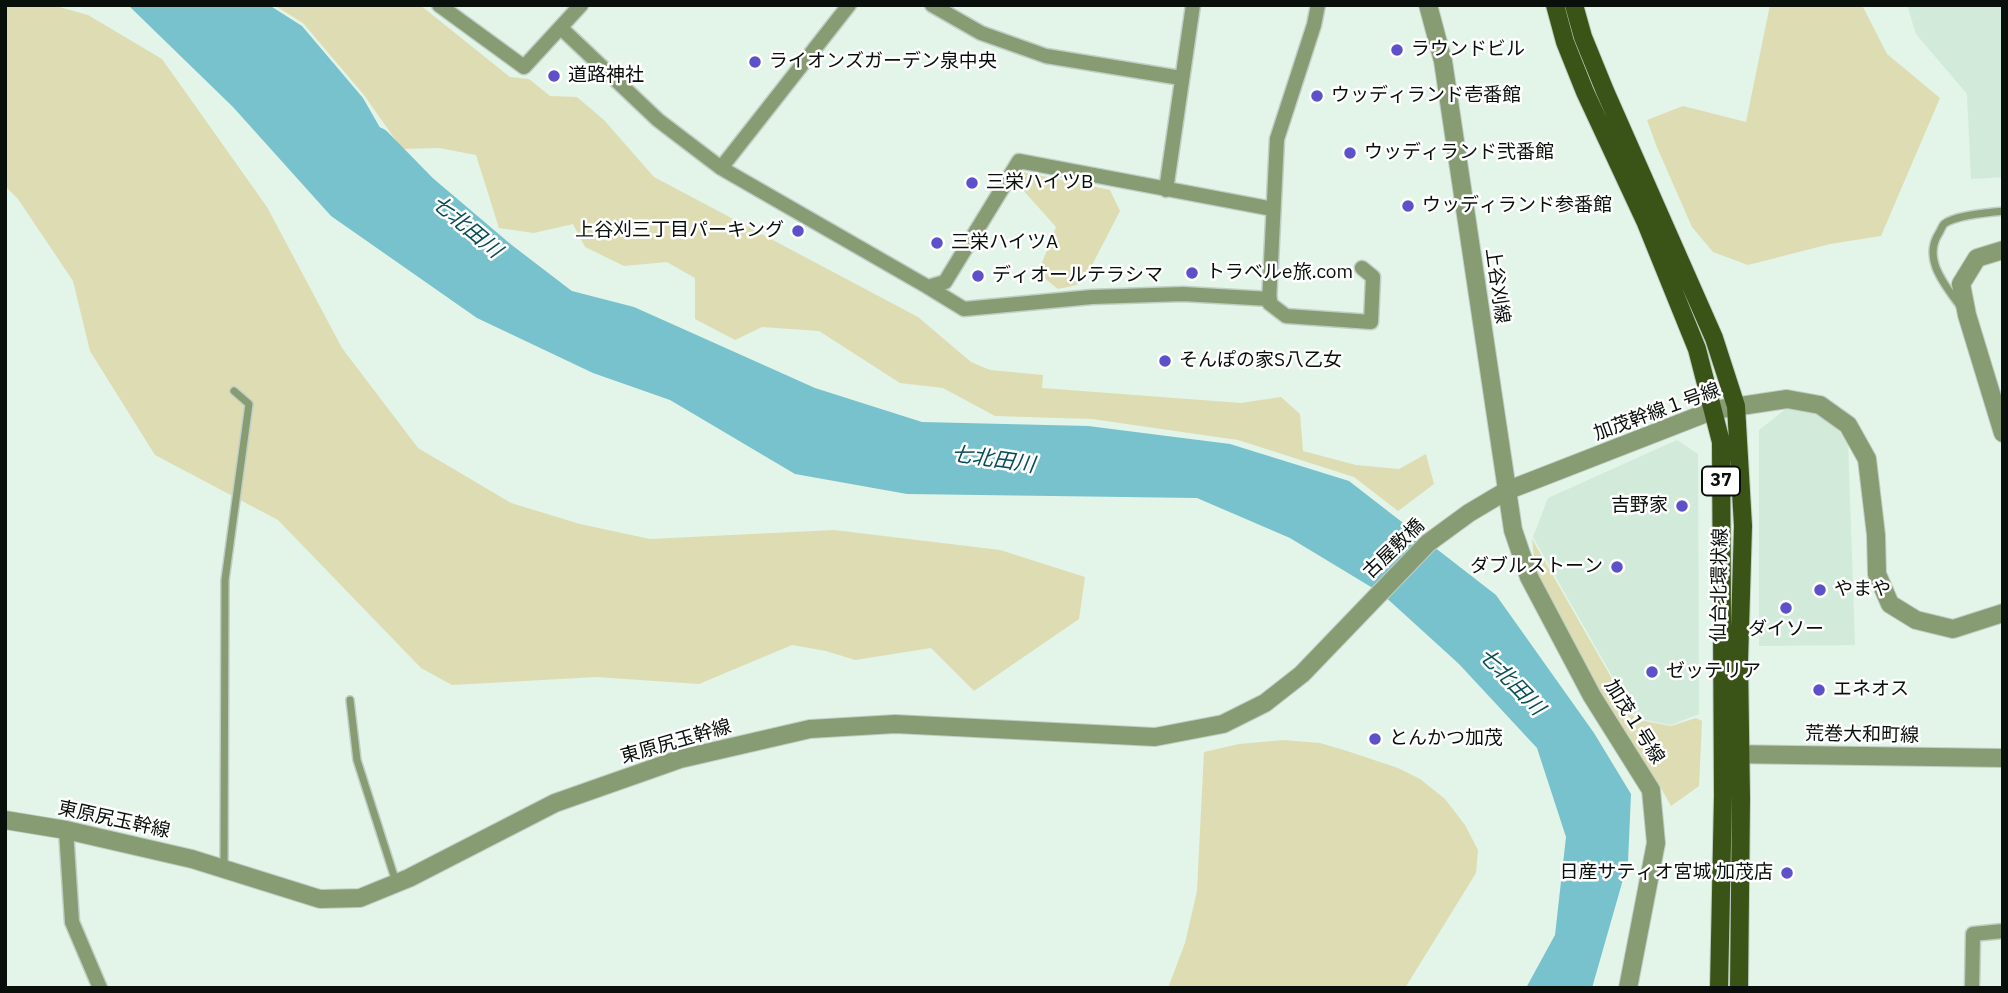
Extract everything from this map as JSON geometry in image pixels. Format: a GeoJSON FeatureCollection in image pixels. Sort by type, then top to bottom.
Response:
{"type":"FeatureCollection","features":[{"type":"Feature","properties":{"kind":"main road","name":"仙台北環状線"},"geometry":{"type":"LineString","coordinates":[[1555,5],[1565,41],[1585,92],[1646,223],[1697,349],[1721,442],[1723,796],[1719,988]]}},
{"type":"Feature","properties":{"kind":"main road","name":"仙台北環状線"},"geometry":{"type":"LineString","coordinates":[[1574,5],[1583,37],[1605,91],[1714,338],[1736,406],[1742,526],[1739,661],[1739,988]]}},
{"type":"Feature","properties":{"kind":"street"},"geometry":{"type":"LineString","coordinates":[[439,5],[524,67],[580,5]]}},
{"type":"Feature","properties":{"kind":"street"},"geometry":{"type":"LineString","coordinates":[[721,168],[849,5]]}},
{"type":"Feature","properties":{"kind":"street"},"geometry":{"type":"LineString","coordinates":[[932,5],[981,33],[1046,56],[1181,78]]}},
{"type":"Feature","properties":{"kind":"street"},"geometry":{"type":"LineString","coordinates":[[1166,190],[1193,5]]}},
{"type":"Feature","properties":{"kind":"street"},"geometry":{"type":"LineString","coordinates":[[1318,5],[1277,139],[1269,303],[1286,316],[1371,322],[1373,277],[1362,268]]}},
{"type":"Feature","properties":{"kind":"street","name":"上谷刈線"},"geometry":{"type":"LineString","coordinates":[[1428,5],[1443,61],[1506,491]]}},
{"type":"Feature","properties":{"kind":"street"},"geometry":{"type":"LineString","coordinates":[[561,28],[658,120],[721,168],[964,309],[1092,297],[1183,294],[1270,299]]}},
{"type":"Feature","properties":{"kind":"street"},"geometry":{"type":"LineString","coordinates":[[928,287],[945,282],[1019,161],[1273,209]]}},
{"type":"Feature","properties":{"kind":"street"},"geometry":{"type":"LineString","coordinates":[[2003,250],[1977,258],[1961,284],[1967,315],[2003,433]]}},
{"type":"Feature","properties":{"kind":"street","name":"加茂幹線１号線"},"geometry":{"type":"LineString","coordinates":[[1469,513],[1506,491],[1714,410],[1787,399],[1820,405],[1848,425],[1867,459],[1877,574],[1890,604],[1916,620],[1954,629],[2003,613]]}},
{"type":"Feature","properties":{"kind":"street","name":"加茂１号線"},"geometry":{"type":"LineString","coordinates":[[1506,491],[1513,530],[1529,577],[1592,696],[1651,790],[1656,842],[1628,988]]}},
{"type":"Feature","properties":{"kind":"street","name":"古屋敷橋"},"geometry":{"type":"LineString","coordinates":[[1353,620],[1428,542],[1469,513]]}},
{"type":"Feature","properties":{"kind":"street","name":"東原尻玉幹線"},"geometry":{"type":"LineString","coordinates":[[5,820],[66,830],[192,859],[320,899],[360,898],[397,883],[555,803],[680,759],[810,729],[895,724],[1155,737],[1223,724],[1265,703],[1302,674],[1353,620]]}},
{"type":"Feature","properties":{"kind":"street","name":"荒巻大和町線"},"geometry":{"type":"LineString","coordinates":[[1721,755],[2003,758]]}},
{"type":"Feature","properties":{"kind":"street"},"geometry":{"type":"LineString","coordinates":[[66,830],[72,922],[100,988]]}},
{"type":"Feature","properties":{"kind":"street"},"geometry":{"type":"LineString","coordinates":[[1972,988],[1973,934],[2003,931]]}},
{"type":"Feature","properties":{"kind":"lane"},"geometry":{"type":"LineString","coordinates":[[1967,315],[1933,264],[1933,241],[1945,224],[1962,217],[2003,211]]}},
{"type":"Feature","properties":{"kind":"lane"},"geometry":{"type":"LineString","coordinates":[[224,869],[225,580],[249,404],[234,391]]}},
{"type":"Feature","properties":{"kind":"lane"},"geometry":{"type":"LineString","coordinates":[[350,700],[357,760],[397,883]]}},
{"type":"Feature","properties":{"kind":"shaded area"},"geometry":{"type":"Polygon","coordinates":[[[5,5],[52,5],[88,15],[162,59],[267,207],[342,348],[418,448],[511,503],[580,524],[650,539],[834,530],[1000,550],[1085,577],[1079,619],[974,691],[931,648],[855,660],[792,645],[699,684],[596,677],[452,685],[421,668],[278,520],[155,455],[90,351],[73,281],[18,199],[5,186],[5,5]]]}},
{"type":"Feature","properties":{"kind":"shaded area"},"geometry":{"type":"Polygon","coordinates":[[[274,5],[420,5],[510,77],[529,79],[550,96],[577,97],[604,120],[654,177],[918,317],[971,362],[990,370],[1043,375],[1042,388],[1241,403],[1281,397],[1300,414],[1303,451],[1356,465],[1399,469],[1426,454],[1434,484],[1398,511],[1354,477],[1238,440],[1092,419],[995,416],[943,388],[900,383],[819,331],[762,327],[735,340],[695,319],[695,278],[667,262],[624,266],[585,247],[573,224],[534,233],[499,228],[476,155],[439,148],[402,149],[364,95],[303,23],[274,5]]]}},
{"type":"Feature","properties":{"kind":"shaded area"},"geometry":{"type":"Polygon","coordinates":[[[1770,5],[1862,5],[1887,54],[1940,98],[1881,236],[1830,244],[1748,265],[1713,252],[1692,227],[1647,120],[1683,106],[1746,122],[1770,5]]]}},
{"type":"Feature","properties":{"kind":"shaded area"},"geometry":{"type":"Polygon","coordinates":[[[1907,5],[2003,5],[2003,177],[1971,179],[1967,94],[1916,34],[1907,5]]]}},
{"type":"Feature","properties":{"kind":"shaded area"},"geometry":{"type":"Polygon","coordinates":[[[1023,172],[1110,190],[1120,211],[1091,267],[1077,285],[1058,289],[1038,273],[1056,227],[1015,181],[1023,172]]]}},
{"type":"Feature","properties":{"kind":"shaded area"},"geometry":{"type":"Polygon","coordinates":[[[1787,408],[1821,412],[1848,441],[1855,645],[1759,646],[1759,430],[1787,408]]]}},
{"type":"Feature","properties":{"kind":"shaded area"},"geometry":{"type":"Polygon","coordinates":[[[1677,440],[1698,454],[1699,714],[1671,725],[1636,718],[1533,537],[1548,498],[1677,440]]]}},
{"type":"Feature","properties":{"kind":"shaded area"},"geometry":{"type":"Polygon","coordinates":[[[1532,539],[1635,719],[1671,726],[1696,718],[1702,721],[1699,786],[1671,806],[1599,696],[1536,575],[1532,539]]]}},
{"type":"Feature","properties":{"kind":"shaded area"},"geometry":{"type":"Polygon","coordinates":[[[1283,740],[1320,743],[1398,768],[1420,779],[1445,799],[1465,825],[1478,850],[1476,873],[1405,988],[1168,988],[1185,943],[1197,891],[1204,752],[1239,744],[1283,740]]]}},
{"type":"Feature","properties":{"kind":"water"},"geometry":{"type":"Polygon","coordinates":[[[128,5],[269,5],[302,26],[363,98],[429,213],[502,273],[634,307],[815,388],[922,422],[1088,426],[1230,444],[1349,481],[1496,595],[1594,733],[1631,794],[1628,862],[1592,988],[1526,988],[1555,935],[1566,837],[1537,748],[1459,664],[1381,593],[1290,538],[1197,498],[907,494],[795,474],[670,400],[593,373],[477,318],[331,216],[233,107],[128,5]]]}},
{"type":"Feature","properties":{"kind":"waterway","name":"七北田川"},"geometry":{"type":"LineString","coordinates":[[376,143],[422,190],[501,257],[565,306]]}},
{"type":"Feature","properties":{"kind":"place","name":"ラウンドビル"},"geometry":{"type":"Point","coordinates":[1397,50]}},
{"type":"Feature","properties":{"kind":"place","name":"ライオンズガーデン泉中央"},"geometry":{"type":"Point","coordinates":[755,62]}},
{"type":"Feature","properties":{"kind":"place","name":"道路神社"},"geometry":{"type":"Point","coordinates":[554,76]}},
{"type":"Feature","properties":{"kind":"place","name":"ウッディランド壱番館"},"geometry":{"type":"Point","coordinates":[1317,96]}},
{"type":"Feature","properties":{"kind":"place","name":"ウッディランド弐番館"},"geometry":{"type":"Point","coordinates":[1350,153]}},
{"type":"Feature","properties":{"kind":"place","name":"三栄ハイツB"},"geometry":{"type":"Point","coordinates":[972,183]}},
{"type":"Feature","properties":{"kind":"place","name":"ウッディランド参番館"},"geometry":{"type":"Point","coordinates":[1408,206]}},
{"type":"Feature","properties":{"kind":"place","name":"上谷刈三丁目パーキング"},"geometry":{"type":"Point","coordinates":[798,231]}},
{"type":"Feature","properties":{"kind":"place","name":"三栄ハイツA"},"geometry":{"type":"Point","coordinates":[937,243]}},
{"type":"Feature","properties":{"kind":"place","name":"トラベルe旅.com"},"geometry":{"type":"Point","coordinates":[1192,273]}},
{"type":"Feature","properties":{"kind":"place","name":"ディオールテラシマ"},"geometry":{"type":"Point","coordinates":[978,276]}},
{"type":"Feature","properties":{"kind":"place","name":"そんぽの家S八乙女"},"geometry":{"type":"Point","coordinates":[1165,361]}},
{"type":"Feature","properties":{"kind":"place","name":"吉野家"},"geometry":{"type":"Point","coordinates":[1682,506]}},
{"type":"Feature","properties":{"kind":"place","name":"ダブルストーン"},"geometry":{"type":"Point","coordinates":[1617,567]}},
{"type":"Feature","properties":{"kind":"place","name":"やまや"},"geometry":{"type":"Point","coordinates":[1820,590]}},
{"type":"Feature","properties":{"kind":"place","name":"ダイソー"},"geometry":{"type":"Point","coordinates":[1786,608]}},
{"type":"Feature","properties":{"kind":"place","name":"ゼッテリア"},"geometry":{"type":"Point","coordinates":[1652,672]}},
{"type":"Feature","properties":{"kind":"place","name":"エネオス"},"geometry":{"type":"Point","coordinates":[1819,690]}},
{"type":"Feature","properties":{"kind":"place","name":"とんかつ加茂"},"geometry":{"type":"Point","coordinates":[1375,739]}},
{"type":"Feature","properties":{"kind":"place","name":"日産サティオ宮城 加茂店"},"geometry":{"type":"Point","coordinates":[1787,873]}}]}
